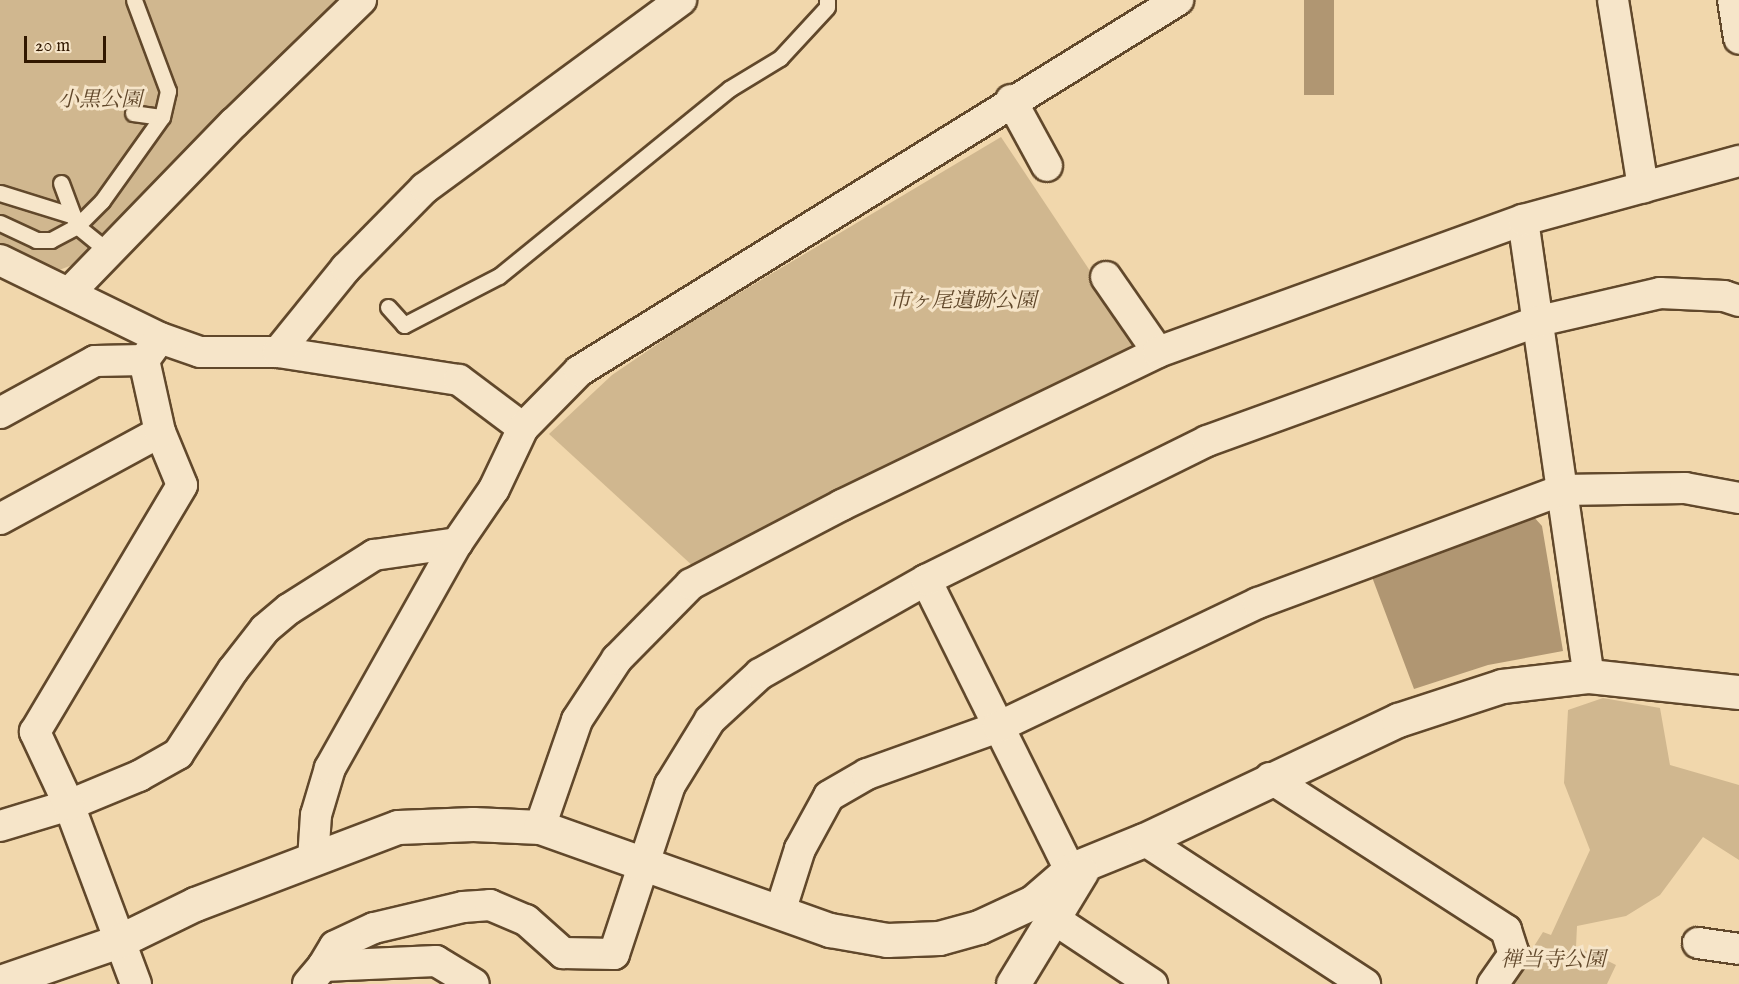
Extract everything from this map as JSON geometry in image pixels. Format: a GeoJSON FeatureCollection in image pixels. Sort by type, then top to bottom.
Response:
{"type":"FeatureCollection","features":[{"type":"Feature","properties":{"kind":"street"},"geometry":{"type":"LineString","coordinates":[[69,293],[234,123],[361,0]]}},
{"type":"Feature","properties":{"kind":"street"},"geometry":{"type":"LineString","coordinates":[[278,352],[346,268],[425,188],[681,0]]}},
{"type":"Feature","properties":{"kind":"street"},"geometry":{"type":"LineString","coordinates":[[313,860],[316,815],[330,768],[457,543],[494,489],[523,428],[579,371],[1011,100],[1178,0]]}},
{"type":"Feature","properties":{"kind":"street"},"geometry":{"type":"LineString","coordinates":[[1613,0],[1643,188]]}},
{"type":"Feature","properties":{"kind":"street"},"geometry":{"type":"LineString","coordinates":[[1733,0],[1739,39]]}},
{"type":"Feature","properties":{"kind":"street"},"geometry":{"type":"LineString","coordinates":[[1011,100],[1047,166]]}},
{"type":"Feature","properties":{"kind":"street"},"geometry":{"type":"LineString","coordinates":[[540,827],[577,720],[617,659],[691,584],[842,505],[1158,352],[1523,220],[1739,161]]}},
{"type":"Feature","properties":{"kind":"street"},"geometry":{"type":"LineString","coordinates":[[1523,220],[1589,676]]}},
{"type":"Feature","properties":{"kind":"street"},"geometry":{"type":"LineString","coordinates":[[0,260],[69,293],[152,349]]}},
{"type":"Feature","properties":{"kind":"street"},"geometry":{"type":"LineString","coordinates":[[1106,277],[1158,352]]}},
{"type":"Feature","properties":{"kind":"street"},"geometry":{"type":"LineString","coordinates":[[316,975],[335,946],[374,928],[463,907],[490,905],[526,920],[563,953],[614,954],[670,785],[710,720],[760,674],[926,580],[1207,441],[1539,321],[1660,293],[1724,296],[1739,301]]}},
{"type":"Feature","properties":{"kind":"street"},"geometry":{"type":"LineString","coordinates":[[136,984],[69,805],[35,732],[182,485],[160,432],[152,349]]}},
{"type":"Feature","properties":{"kind":"street"},"geometry":{"type":"LineString","coordinates":[[0,413],[95,361],[152,349],[200,352],[278,352],[459,380],[523,428]]}},
{"type":"Feature","properties":{"kind":"street"},"geometry":{"type":"LineString","coordinates":[[0,519],[160,432]]}},
{"type":"Feature","properties":{"kind":"street"},"geometry":{"type":"LineString","coordinates":[[780,912],[800,849],[829,796],[867,774],[998,727],[1258,603],[1562,490],[1685,488],[1739,498]]}},
{"type":"Feature","properties":{"kind":"street"},"geometry":{"type":"LineString","coordinates":[[0,826],[69,805],[139,776],[178,754],[233,670],[265,629],[289,609],[374,555],[457,543]]}},
{"type":"Feature","properties":{"kind":"street"},"geometry":{"type":"LineString","coordinates":[[926,580],[998,727],[1078,866]]}},
{"type":"Feature","properties":{"kind":"street"},"geometry":{"type":"LineString","coordinates":[[0,982],[118,941],[195,904],[399,827],[473,824],[540,827],[830,930],[887,940],[939,938],[979,927],[1033,902],[1078,866],[1144,840],[1270,778],[1398,720],[1502,686],[1589,676],[1739,692]]}},
{"type":"Feature","properties":{"kind":"street"},"geometry":{"type":"LineString","coordinates":[[1270,778],[1506,930],[1514,954],[1493,984]]}},
{"type":"Feature","properties":{"kind":"street"},"geometry":{"type":"LineString","coordinates":[[1144,840],[1365,984]]}},
{"type":"Feature","properties":{"kind":"street"},"geometry":{"type":"LineString","coordinates":[[1013,984],[1054,919],[1078,866]]}},
{"type":"Feature","properties":{"kind":"street"},"geometry":{"type":"LineString","coordinates":[[1054,919],[1152,984]]}},
{"type":"Feature","properties":{"kind":"street"},"geometry":{"type":"LineString","coordinates":[[1698,943],[1739,949]]}},
{"type":"Feature","properties":{"kind":"street"},"geometry":{"type":"LineString","coordinates":[[316,975],[436,961],[473,984]]}},
{"type":"Feature","properties":{"kind":"lane"},"geometry":{"type":"LineString","coordinates":[[0,223],[36,240],[51,240],[102,201],[162,117],[168,91],[134,0]]}},
{"type":"Feature","properties":{"kind":"lane"},"geometry":{"type":"LineString","coordinates":[[388,307],[404,325],[499,276],[729,89],[780,58],[827,7],[827,0]]}},
{"type":"Feature","properties":{"kind":"lane"},"geometry":{"type":"LineString","coordinates":[[133,113],[162,117]]}},
{"type":"Feature","properties":{"kind":"lane"},"geometry":{"type":"LineString","coordinates":[[61,183],[76,221]]}},
{"type":"Feature","properties":{"kind":"lane"},"geometry":{"type":"LineString","coordinates":[[0,193],[76,221],[109,252]]}},
{"type":"Feature","properties":{"kind":"green space","name":"小黒公園"},"geometry":{"type":"Polygon","coordinates":[[[0,0],[347,0],[80,262],[54,272],[0,246],[0,0]]]}},
{"type":"Feature","properties":{"kind":"green space","name":"市ヶ尾遺跡公園"},"geometry":{"type":"Polygon","coordinates":[[[1001,137],[1134,337],[1135,354],[695,568],[549,434],[612,375],[687,324],[1001,137]]]}},
{"type":"Feature","properties":{"kind":"green space","name":"禅当寺公園"},"geometry":{"type":"Polygon","coordinates":[[[1603,698],[1660,708],[1670,765],[1739,785],[1739,860],[1703,837],[1660,895],[1626,916],[1577,926],[1576,947],[1593,954],[1610,948],[1604,959],[1616,965],[1607,984],[1510,984],[1543,932],[1551,935],[1590,850],[1564,783],[1568,710],[1603,698]]]}},
{"type":"Feature","properties":{"kind":"shaded area"},"geometry":{"type":"Polygon","coordinates":[[[1304,0],[1334,0],[1334,95],[1304,95],[1304,0]]]}},
{"type":"Feature","properties":{"kind":"shaded area"},"geometry":{"type":"Polygon","coordinates":[[[1533,516],[1542,526],[1563,651],[1488,665],[1414,689],[1372,577],[1533,516]]]}}]}
